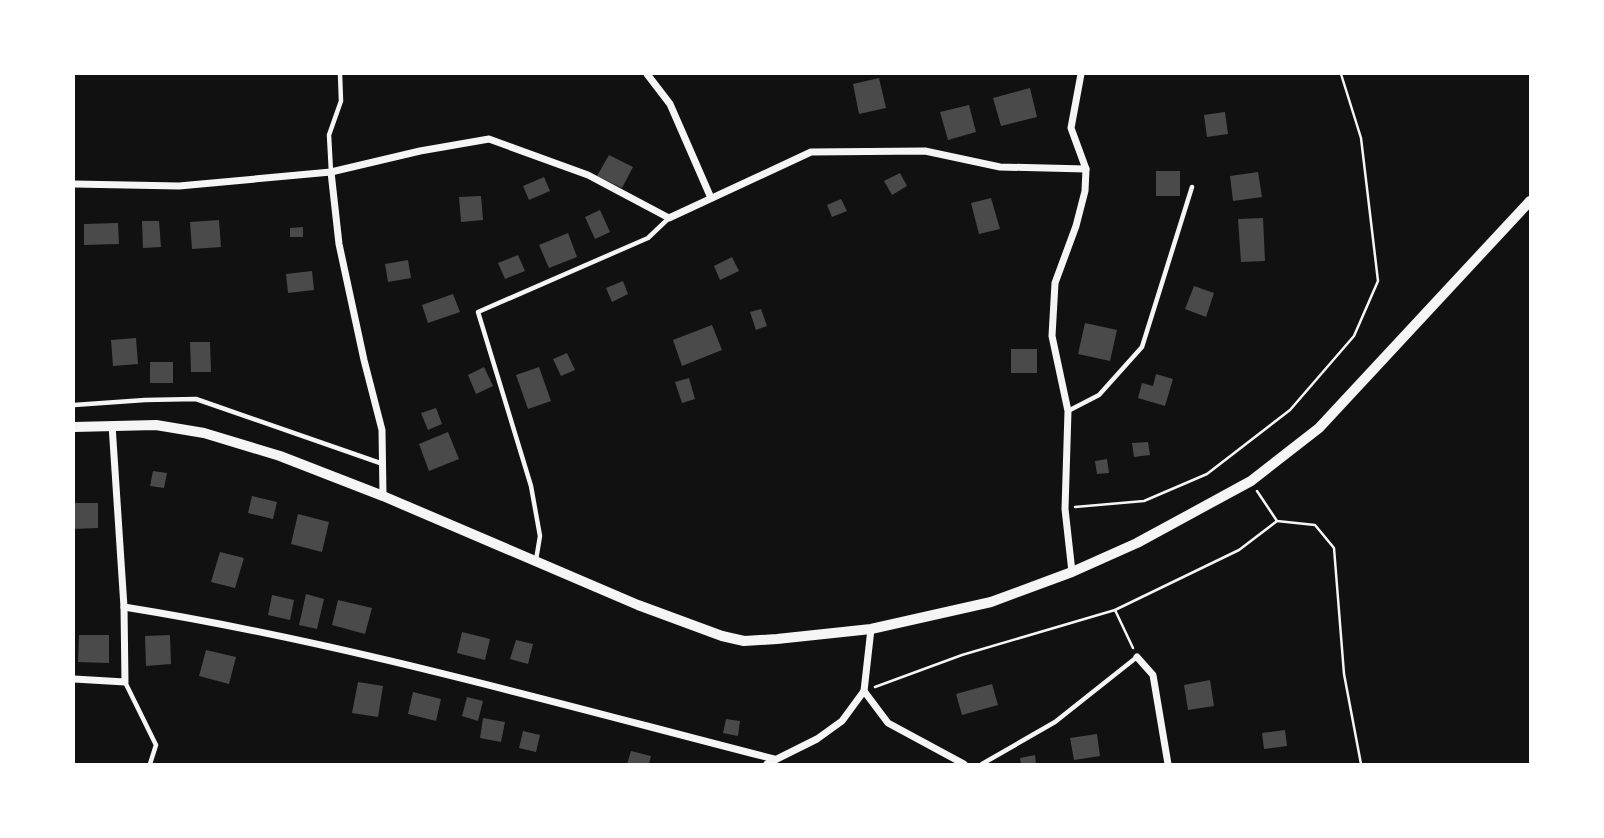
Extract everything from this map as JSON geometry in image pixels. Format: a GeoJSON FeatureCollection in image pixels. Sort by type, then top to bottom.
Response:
{"type":"FeatureCollection","features":[{"type":"Feature","properties":{"kind":"street"},"geometry":{"type":"LineString","coordinates":[[647,74],[670,104],[711,198]]}},
{"type":"Feature","properties":{"kind":"street"},"geometry":{"type":"LineString","coordinates":[[1072,572],[1065,509],[1068,411],[1052,336],[1055,283],[1076,226],[1085,191],[1086,169],[1071,128],[1081,74]]}},
{"type":"Feature","properties":{"kind":"street"},"geometry":{"type":"LineString","coordinates":[[74,184],[179,186],[331,172],[421,151],[489,139],[588,175],[669,218],[811,152],[925,151],[1000,167],[1086,169]]}},
{"type":"Feature","properties":{"kind":"street"},"geometry":{"type":"LineString","coordinates":[[331,172],[339,244],[382,429],[383,496]]}},
{"type":"Feature","properties":{"kind":"street"},"geometry":{"type":"LineString","coordinates":[[74,427],[156,425],[204,433],[280,456],[383,496],[638,605],[722,636],[744,640],[766,639],[870,629],[991,602],[1072,572],[1137,543],[1251,481],[1319,428],[1531,201]]}},
{"type":"Feature","properties":{"kind":"street"},"geometry":{"type":"LineString","coordinates":[[74,679],[125,682],[124,607],[112,425]]}},
{"type":"Feature","properties":{"kind":"street"},"geometry":{"type":"LineString","coordinates":[[124,607],[212,621],[409,667],[775,759]]}},
{"type":"Feature","properties":{"kind":"street"},"geometry":{"type":"LineString","coordinates":[[767,765],[842,721],[864,691],[870,629]]}},
{"type":"Feature","properties":{"kind":"street"},"geometry":{"type":"LineString","coordinates":[[1137,657],[1153,675],[1168,765]]}},
{"type":"Feature","properties":{"kind":"street"},"geometry":{"type":"LineString","coordinates":[[864,691],[888,723],[964,765]]}},
{"type":"Feature","properties":{"kind":"lane"},"geometry":{"type":"LineString","coordinates":[[331,172],[329,135],[341,101],[340,74]]}},
{"type":"Feature","properties":{"kind":"lane"},"geometry":{"type":"LineString","coordinates":[[1068,411],[1099,395],[1142,347],[1192,187]]}},
{"type":"Feature","properties":{"kind":"lane"},"geometry":{"type":"LineString","coordinates":[[536,561],[540,536],[531,486],[478,312],[648,238],[669,218]]}},
{"type":"Feature","properties":{"kind":"lane"},"geometry":{"type":"LineString","coordinates":[[74,405],[196,399],[383,464]]}},
{"type":"Feature","properties":{"kind":"lane"},"geometry":{"type":"LineString","coordinates":[[982,765],[1055,722],[1137,657]]}},
{"type":"Feature","properties":{"kind":"lane"},"geometry":{"type":"LineString","coordinates":[[125,682],[156,745],[150,765]]}},
{"type":"Feature","properties":{"kind":"path"},"geometry":{"type":"LineString","coordinates":[[1065,509],[1144,501],[1207,474],[1290,410],[1354,336],[1378,281],[1361,138],[1341,74]]}},
{"type":"Feature","properties":{"kind":"path"},"geometry":{"type":"LineString","coordinates":[[1251,481],[1277,521]]}},
{"type":"Feature","properties":{"kind":"path"},"geometry":{"type":"LineString","coordinates":[[864,691],[962,656],[1115,610],[1239,550],[1277,521],[1315,525],[1334,548],[1344,674],[1361,765]]}},
{"type":"Feature","properties":{"kind":"path"},"geometry":{"type":"LineString","coordinates":[[1115,610],[1137,657]]}},
{"type":"Feature","properties":{"kind":"building"},"geometry":{"type":"Polygon","coordinates":[[[879,78],[886,108],[859,114],[853,84],[879,78]]]}},
{"type":"Feature","properties":{"kind":"building"},"geometry":{"type":"Polygon","coordinates":[[[1030,88],[1037,117],[1001,126],[993,98],[1030,88]]]}},
{"type":"Feature","properties":{"kind":"building"},"geometry":{"type":"Polygon","coordinates":[[[969,105],[976,132],[948,140],[940,112],[969,105]]]}},
{"type":"Feature","properties":{"kind":"building"},"geometry":{"type":"Polygon","coordinates":[[[1225,112],[1228,134],[1207,137],[1204,115],[1225,112]]]}},
{"type":"Feature","properties":{"kind":"building"},"geometry":{"type":"Polygon","coordinates":[[[609,155],[633,167],[622,188],[597,176],[609,155]]]}},
{"type":"Feature","properties":{"kind":"building"},"geometry":{"type":"Polygon","coordinates":[[[1156,171],[1180,171],[1180,196],[1156,196],[1156,171]]]}},
{"type":"Feature","properties":{"kind":"building"},"geometry":{"type":"Polygon","coordinates":[[[1258,172],[1262,197],[1233,201],[1230,176],[1258,172]]]}},
{"type":"Feature","properties":{"kind":"building"},"geometry":{"type":"Polygon","coordinates":[[[900,173],[907,186],[892,195],[884,181],[900,173]]]}},
{"type":"Feature","properties":{"kind":"building"},"geometry":{"type":"Polygon","coordinates":[[[544,177],[550,191],[529,200],[523,186],[544,177]]]}},
{"type":"Feature","properties":{"kind":"building"},"geometry":{"type":"Polygon","coordinates":[[[481,196],[483,220],[461,222],[459,197],[481,196]]]}},
{"type":"Feature","properties":{"kind":"building"},"geometry":{"type":"Polygon","coordinates":[[[991,198],[1000,229],[979,234],[971,203],[991,198]]]}},
{"type":"Feature","properties":{"kind":"building"},"geometry":{"type":"Polygon","coordinates":[[[841,199],[847,211],[832,217],[827,205],[841,199]]]}},
{"type":"Feature","properties":{"kind":"building"},"geometry":{"type":"Polygon","coordinates":[[[600,210],[610,232],[595,239],[585,217],[600,210]]]}},
{"type":"Feature","properties":{"kind":"building"},"geometry":{"type":"Polygon","coordinates":[[[1263,218],[1265,261],[1241,262],[1238,219],[1263,218]]]}},
{"type":"Feature","properties":{"kind":"building"},"geometry":{"type":"Polygon","coordinates":[[[219,220],[221,247],[192,249],[190,222],[219,220]]]}},
{"type":"Feature","properties":{"kind":"building"},"geometry":{"type":"Polygon","coordinates":[[[142,221],[159,221],[161,247],[143,248],[142,221]]]}},
{"type":"Feature","properties":{"kind":"building"},"geometry":{"type":"Polygon","coordinates":[[[118,223],[119,244],[84,245],[84,224],[118,223]]]}},
{"type":"Feature","properties":{"kind":"building"},"geometry":{"type":"Polygon","coordinates":[[[303,227],[303,237],[290,237],[290,228],[303,227]]]}},
{"type":"Feature","properties":{"kind":"building"},"geometry":{"type":"Polygon","coordinates":[[[568,233],[577,257],[549,268],[539,245],[568,233]]]}},
{"type":"Feature","properties":{"kind":"building"},"geometry":{"type":"Polygon","coordinates":[[[518,255],[525,271],[505,279],[498,263],[518,255]]]}},
{"type":"Feature","properties":{"kind":"building"},"geometry":{"type":"Polygon","coordinates":[[[732,257],[739,271],[720,280],[714,266],[732,257]]]}},
{"type":"Feature","properties":{"kind":"building"},"geometry":{"type":"Polygon","coordinates":[[[408,260],[411,278],[388,282],[385,264],[408,260]]]}},
{"type":"Feature","properties":{"kind":"building"},"geometry":{"type":"Polygon","coordinates":[[[312,271],[314,290],[288,293],[286,274],[312,271]]]}},
{"type":"Feature","properties":{"kind":"building"},"geometry":{"type":"Polygon","coordinates":[[[623,281],[628,294],[612,302],[606,288],[623,281]]]}},
{"type":"Feature","properties":{"kind":"building"},"geometry":{"type":"Polygon","coordinates":[[[1194,286],[1214,293],[1206,317],[1185,309],[1194,286]]]}},
{"type":"Feature","properties":{"kind":"building"},"geometry":{"type":"Polygon","coordinates":[[[453,294],[460,312],[428,323],[422,305],[453,294]]]}},
{"type":"Feature","properties":{"kind":"building"},"geometry":{"type":"Polygon","coordinates":[[[761,309],[767,326],[756,330],[750,312],[761,309]]]}},
{"type":"Feature","properties":{"kind":"building"},"geometry":{"type":"Polygon","coordinates":[[[1085,323],[1117,330],[1110,361],[1078,354],[1085,323]]]}},
{"type":"Feature","properties":{"kind":"building"},"geometry":{"type":"Polygon","coordinates":[[[712,325],[722,350],[682,366],[673,340],[712,325]]]}},
{"type":"Feature","properties":{"kind":"building"},"geometry":{"type":"Polygon","coordinates":[[[136,338],[138,364],[113,366],[111,340],[136,338]]]}},
{"type":"Feature","properties":{"kind":"building"},"geometry":{"type":"Polygon","coordinates":[[[190,342],[210,342],[211,372],[191,372],[190,342]]]}},
{"type":"Feature","properties":{"kind":"building"},"geometry":{"type":"Polygon","coordinates":[[[1011,349],[1037,349],[1037,373],[1011,373],[1011,349]]]}},
{"type":"Feature","properties":{"kind":"building"},"geometry":{"type":"Polygon","coordinates":[[[567,353],[575,370],[561,376],[553,359],[567,353]]]}},
{"type":"Feature","properties":{"kind":"building"},"geometry":{"type":"Polygon","coordinates":[[[150,362],[173,362],[173,383],[150,383],[150,362]]]}},
{"type":"Feature","properties":{"kind":"building"},"geometry":{"type":"Polygon","coordinates":[[[484,367],[493,386],[476,394],[468,375],[484,367]]]}},
{"type":"Feature","properties":{"kind":"building"},"geometry":{"type":"Polygon","coordinates":[[[539,367],[551,401],[528,409],[516,375],[539,367]]]}},
{"type":"Feature","properties":{"kind":"building"},"geometry":{"type":"Polygon","coordinates":[[[1156,374],[1173,379],[1165,406],[1138,398],[1142,383],[1153,386],[1156,374]]]}},
{"type":"Feature","properties":{"kind":"building"},"geometry":{"type":"Polygon","coordinates":[[[689,378],[695,399],[682,403],[675,382],[689,378]]]}},
{"type":"Feature","properties":{"kind":"building"},"geometry":{"type":"Polygon","coordinates":[[[436,408],[442,424],[428,430],[421,413],[436,408]]]}},
{"type":"Feature","properties":{"kind":"building"},"geometry":{"type":"Polygon","coordinates":[[[448,432],[459,459],[429,471],[419,444],[448,432]]]}},
{"type":"Feature","properties":{"kind":"building"},"geometry":{"type":"Polygon","coordinates":[[[1148,442],[1150,455],[1134,457],[1132,443],[1148,442]]]}},
{"type":"Feature","properties":{"kind":"building"},"geometry":{"type":"Polygon","coordinates":[[[1107,459],[1109,473],[1097,474],[1095,461],[1107,459]]]}},
{"type":"Feature","properties":{"kind":"building"},"geometry":{"type":"Polygon","coordinates":[[[153,471],[167,473],[164,488],[150,486],[153,471]]]}},
{"type":"Feature","properties":{"kind":"building"},"geometry":{"type":"Polygon","coordinates":[[[252,496],[277,502],[273,519],[248,513],[252,496]]]}},
{"type":"Feature","properties":{"kind":"building"},"geometry":{"type":"Polygon","coordinates":[[[74,503],[98,503],[98,528],[74,529],[74,503]]]}},
{"type":"Feature","properties":{"kind":"building"},"geometry":{"type":"Polygon","coordinates":[[[298,514],[329,522],[322,552],[291,544],[298,514]]]}},
{"type":"Feature","properties":{"kind":"building"},"geometry":{"type":"Polygon","coordinates":[[[220,552],[244,558],[235,588],[211,582],[220,552]]]}},
{"type":"Feature","properties":{"kind":"building"},"geometry":{"type":"Polygon","coordinates":[[[306,594],[324,599],[317,629],[299,625],[306,594]]]}},
{"type":"Feature","properties":{"kind":"building"},"geometry":{"type":"Polygon","coordinates":[[[272,595],[294,600],[290,620],[268,615],[272,595]]]}},
{"type":"Feature","properties":{"kind":"building"},"geometry":{"type":"Polygon","coordinates":[[[338,600],[372,608],[365,634],[332,625],[338,600]]]}},
{"type":"Feature","properties":{"kind":"building"},"geometry":{"type":"Polygon","coordinates":[[[462,632],[490,639],[485,660],[457,653],[462,632]]]}},
{"type":"Feature","properties":{"kind":"building"},"geometry":{"type":"Polygon","coordinates":[[[79,635],[109,635],[109,663],[78,662],[79,635]]]}},
{"type":"Feature","properties":{"kind":"building"},"geometry":{"type":"Polygon","coordinates":[[[170,635],[171,664],[146,666],[145,636],[170,635]]]}},
{"type":"Feature","properties":{"kind":"building"},"geometry":{"type":"Polygon","coordinates":[[[516,640],[533,644],[528,664],[510,659],[516,640]]]}},
{"type":"Feature","properties":{"kind":"building"},"geometry":{"type":"Polygon","coordinates":[[[206,650],[236,657],[229,684],[199,676],[206,650]]]}},
{"type":"Feature","properties":{"kind":"building"},"geometry":{"type":"Polygon","coordinates":[[[1210,680],[1214,706],[1188,710],[1184,685],[1210,680]]]}},
{"type":"Feature","properties":{"kind":"building"},"geometry":{"type":"Polygon","coordinates":[[[358,682],[383,686],[378,717],[352,713],[358,682]]]}},
{"type":"Feature","properties":{"kind":"building"},"geometry":{"type":"Polygon","coordinates":[[[992,684],[998,705],[962,715],[956,694],[992,684]]]}},
{"type":"Feature","properties":{"kind":"building"},"geometry":{"type":"Polygon","coordinates":[[[413,692],[441,699],[436,721],[408,714],[413,692]]]}},
{"type":"Feature","properties":{"kind":"building"},"geometry":{"type":"Polygon","coordinates":[[[467,697],[483,701],[478,721],[462,716],[467,697]]]}},
{"type":"Feature","properties":{"kind":"building"},"geometry":{"type":"Polygon","coordinates":[[[483,718],[505,722],[501,742],[480,738],[483,718]]]}},
{"type":"Feature","properties":{"kind":"building"},"geometry":{"type":"Polygon","coordinates":[[[726,719],[740,721],[738,736],[723,733],[726,719]]]}},
{"type":"Feature","properties":{"kind":"building"},"geometry":{"type":"Polygon","coordinates":[[[1285,730],[1287,746],[1264,749],[1262,733],[1285,730]]]}},
{"type":"Feature","properties":{"kind":"building"},"geometry":{"type":"Polygon","coordinates":[[[523,731],[540,735],[536,752],[519,748],[523,731]]]}},
{"type":"Feature","properties":{"kind":"building"},"geometry":{"type":"Polygon","coordinates":[[[1097,734],[1100,756],[1074,760],[1070,738],[1097,734]]]}},
{"type":"Feature","properties":{"kind":"building"},"geometry":{"type":"Polygon","coordinates":[[[631,751],[651,756],[649,764],[627,764],[631,751]]]}},
{"type":"Feature","properties":{"kind":"building"},"geometry":{"type":"Polygon","coordinates":[[[1035,755],[1036,764],[1021,764],[1020,758],[1035,755]]]}}]}
